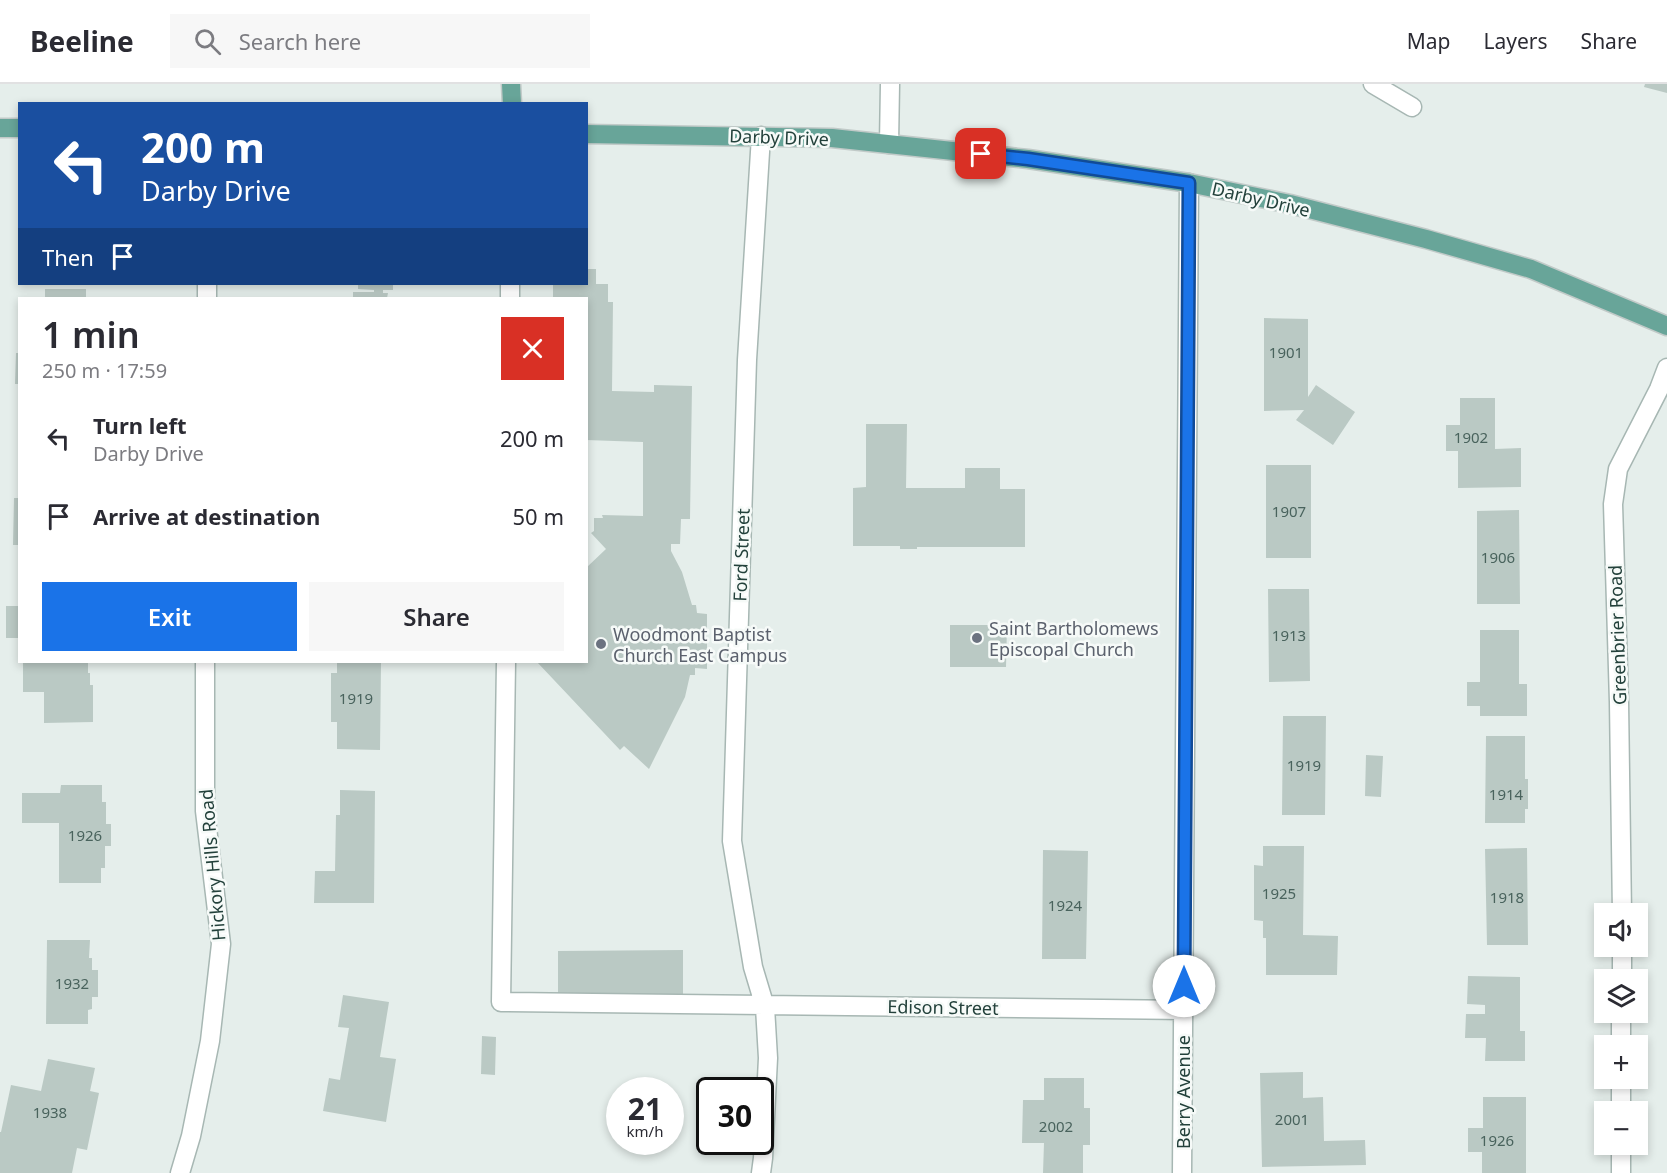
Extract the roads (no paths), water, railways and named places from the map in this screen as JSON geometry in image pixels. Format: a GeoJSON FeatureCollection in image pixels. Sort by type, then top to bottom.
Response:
{"type":"FeatureCollection","features":[{"type":"Feature","properties":{"kind":"main road"},"geometry":{"type":"LineString","coordinates":[[511,84],[512,102]]}},
{"type":"Feature","properties":{"kind":"main road"},"geometry":{"type":"LineString","coordinates":[[0,128],[18,128]]}},
{"type":"Feature","properties":{"kind":"main road","name":"Darby Drive"},"geometry":{"type":"LineString","coordinates":[[588,134],[832,138],[1028,159],[1189,183],[1290,204],[1532,269],[1667,326]]}},
{"type":"Feature","properties":{"kind":"street"},"geometry":{"type":"LineString","coordinates":[[889,144],[890,84]]}},
{"type":"Feature","properties":{"kind":"street"},"geometry":{"type":"LineString","coordinates":[[1373,84],[1412,107]]}},
{"type":"Feature","properties":{"kind":"street","name":"Ford Street"},"geometry":{"type":"LineString","coordinates":[[761,136],[747,360],[732,841],[753,967],[765,1007],[768,1058],[761,1173]]}},
{"type":"Feature","properties":{"kind":"street","name":"Berry Avenue"},"geometry":{"type":"LineString","coordinates":[[1182,1173],[1189,183]]}},
{"type":"Feature","properties":{"kind":"street","name":"Greenbrier Road"},"geometry":{"type":"LineString","coordinates":[[1622,903],[1613,504],[1618,469],[1659,389],[1667,368]]}},
{"type":"Feature","properties":{"kind":"street","name":"Hickory Hills Road"},"geometry":{"type":"LineString","coordinates":[[180,1173],[191,1136],[210,1041],[221,944],[205,811],[205,663]]}},
{"type":"Feature","properties":{"kind":"street","name":"Edison Street"},"geometry":{"type":"LineString","coordinates":[[506,663],[501,1002],[765,1007],[845,1005],[1183,1010]]}},
{"type":"Feature","properties":{"kind":"street"},"geometry":{"type":"LineString","coordinates":[[1621,1155],[1621,1173]]}},
{"type":"Feature","properties":{"kind":"place","name":"Saint Bartholomews Episcopal Church"},"geometry":{"type":"Point","coordinates":[977,638]}},
{"type":"Feature","properties":{"kind":"place","name":"Woodmont Baptist Church East Campus"},"geometry":{"type":"Point","coordinates":[601,644]}}]}
